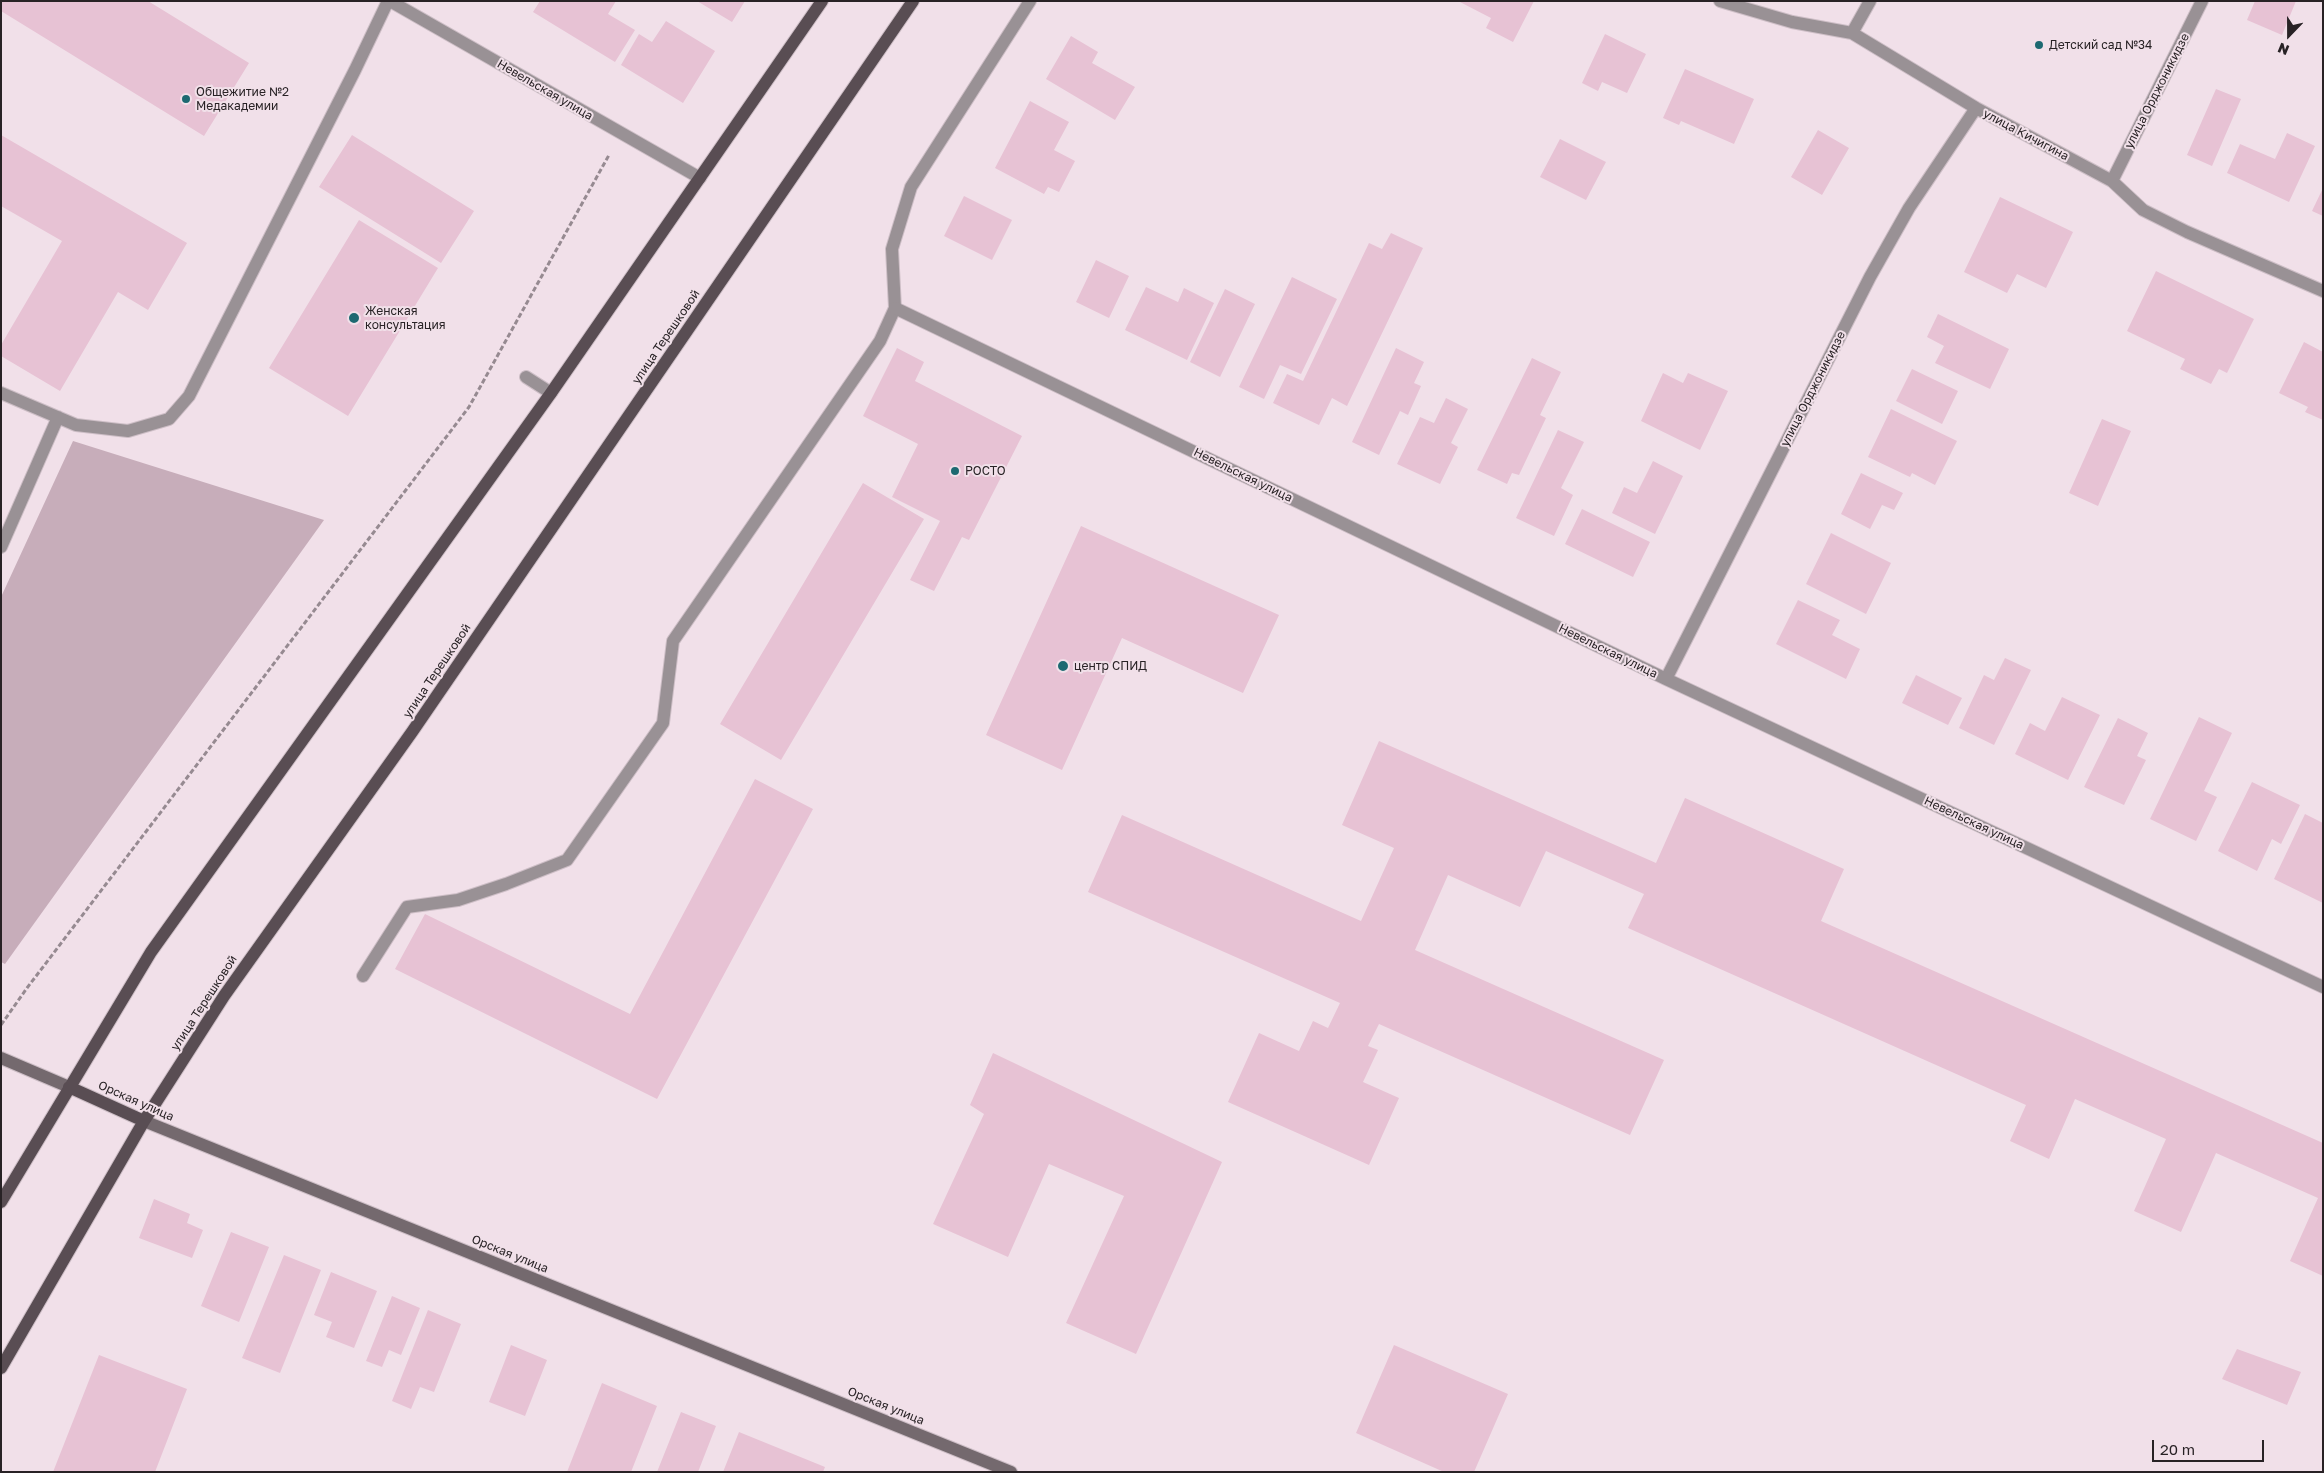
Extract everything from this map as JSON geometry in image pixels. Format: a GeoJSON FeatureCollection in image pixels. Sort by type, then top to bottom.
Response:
{"type":"FeatureCollection","features":[{"type":"Feature","properties":{"kind":"main road"},"geometry":{"type":"LineString","coordinates":[[1,1202],[151,952],[551,393],[822,1]]}},
{"type":"Feature","properties":{"kind":"main road","name":"улица Терешковой"},"geometry":{"type":"LineString","coordinates":[[1,1368],[144,1121],[224,996],[412,732],[913,1]]}},
{"type":"Feature","properties":{"kind":"main road","name":"Орская улица"},"geometry":{"type":"LineString","coordinates":[[1,1058],[144,1121],[1011,1472]]}},
{"type":"Feature","properties":{"kind":"street","name":"Невельская улица"},"geometry":{"type":"LineString","coordinates":[[389,1],[700,178]]}},
{"type":"Feature","properties":{"kind":"street"},"geometry":{"type":"LineString","coordinates":[[1,393],[76,425],[128,431],[169,418],[189,396],[389,1]]}},
{"type":"Feature","properties":{"kind":"street"},"geometry":{"type":"LineString","coordinates":[[363,976],[407,907],[458,900],[506,884],[567,860],[664,723],[673,641],[880,341],[895,308],[892,249],[911,187],[1030,1]]}},
{"type":"Feature","properties":{"kind":"street","name":"улица Кичигина"},"geometry":{"type":"LineString","coordinates":[[1720,1],[1792,22],[1852,33],[1976,108],[2112,181],[2143,210],[2187,232],[2323,291]]}},
{"type":"Feature","properties":{"kind":"street"},"geometry":{"type":"LineString","coordinates":[[1852,33],[1870,1]]}},
{"type":"Feature","properties":{"kind":"street","name":"улица Орджоникидзе"},"geometry":{"type":"LineString","coordinates":[[2112,181],[2202,1]]}},
{"type":"Feature","properties":{"kind":"street","name":"улица Орджоникидзе"},"geometry":{"type":"LineString","coordinates":[[1666,679],[1870,277],[1909,208],[1976,108]]}},
{"type":"Feature","properties":{"kind":"street","name":"Невельская улица"},"geometry":{"type":"LineString","coordinates":[[895,308],[1666,679],[2323,987]]}},
{"type":"Feature","properties":{"kind":"street"},"geometry":{"type":"LineString","coordinates":[[526,377],[551,393]]}},
{"type":"Feature","properties":{"kind":"street"},"geometry":{"type":"LineString","coordinates":[[1,547],[58,417]]}},
{"type":"Feature","properties":{"kind":"path"},"geometry":{"type":"LineString","coordinates":[[1,1025],[27,988],[469,407],[621,133]]}},
{"type":"Feature","properties":{"kind":"shaded area"},"geometry":{"type":"Polygon","coordinates":[[[73,441],[324,520],[5,964],[1,962],[1,597],[73,441]]]}},
{"type":"Feature","properties":{"kind":"building","name":"Общежитие №2 Медакадемии"},"geometry":{"type":"Polygon","coordinates":[[[1,1],[148,1],[249,63],[204,136],[1,11],[1,1]]]}},
{"type":"Feature","properties":{"kind":"building"},"geometry":{"type":"Polygon","coordinates":[[[540,1],[616,1],[608,14],[635,30],[615,62],[533,12],[540,1]]]}},
{"type":"Feature","properties":{"kind":"building"},"geometry":{"type":"Polygon","coordinates":[[[697,1],[745,1],[732,22],[697,1]]]}},
{"type":"Feature","properties":{"kind":"building"},"geometry":{"type":"Polygon","coordinates":[[[1458,1],[1534,1],[1513,42],[1486,28],[1491,18],[1458,1]]]}},
{"type":"Feature","properties":{"kind":"building"},"geometry":{"type":"Polygon","coordinates":[[[2255,1],[2296,1],[2282,35],[2247,20],[2255,1]]]}},
{"type":"Feature","properties":{"kind":"building"},"geometry":{"type":"Polygon","coordinates":[[[666,21],[715,51],[683,103],[621,65],[639,34],[652,42],[666,21]]]}},
{"type":"Feature","properties":{"kind":"building"},"geometry":{"type":"Polygon","coordinates":[[[1605,34],[1646,54],[1627,93],[1602,82],[1598,91],[1582,83],[1605,34]]]}},
{"type":"Feature","properties":{"kind":"building"},"geometry":{"type":"Polygon","coordinates":[[[1071,36],[1098,52],[1092,63],[1135,87],[1115,120],[1046,79],[1071,36]]]}},
{"type":"Feature","properties":{"kind":"building"},"geometry":{"type":"Polygon","coordinates":[[[1685,69],[1754,99],[1734,144],[1681,121],[1679,125],[1663,118],[1685,69]]]}},
{"type":"Feature","properties":{"kind":"building"},"geometry":{"type":"Polygon","coordinates":[[[2216,89],[2241,99],[2212,166],[2187,155],[2216,89]]]}},
{"type":"Feature","properties":{"kind":"building"},"geometry":{"type":"Polygon","coordinates":[[[1030,101],[1069,122],[1054,150],[1075,161],[1059,192],[1048,187],[1044,194],[995,168],[1030,101]]]}},
{"type":"Feature","properties":{"kind":"building"},"geometry":{"type":"Polygon","coordinates":[[[1818,130],[1849,148],[1822,195],[1791,177],[1818,130]]]}},
{"type":"Feature","properties":{"kind":"building"},"geometry":{"type":"Polygon","coordinates":[[[2287,133],[2315,146],[2289,202],[2227,173],[2240,144],[2275,159],[2287,133]]]}},
{"type":"Feature","properties":{"kind":"building"},"geometry":{"type":"Polygon","coordinates":[[[1,135],[187,243],[148,310],[118,292],[60,391],[1,356],[1,345],[62,241],[1,206],[1,135]]]}},
{"type":"Feature","properties":{"kind":"building"},"geometry":{"type":"Polygon","coordinates":[[[352,135],[474,211],[441,263],[319,187],[352,135]]]}},
{"type":"Feature","properties":{"kind":"building"},"geometry":{"type":"Polygon","coordinates":[[[1560,139],[1606,162],[1586,200],[1540,177],[1560,139]]]}},
{"type":"Feature","properties":{"kind":"building"},"geometry":{"type":"Polygon","coordinates":[[[2323,188],[2323,216],[2312,211],[2323,188]]]}},
{"type":"Feature","properties":{"kind":"building"},"geometry":{"type":"Polygon","coordinates":[[[964,196],[1012,220],[992,260],[944,236],[964,196]]]}},
{"type":"Feature","properties":{"kind":"building"},"geometry":{"type":"Polygon","coordinates":[[[2000,197],[2073,232],[2046,288],[2017,274],[2007,293],[1964,272],[2000,197]]]}},
{"type":"Feature","properties":{"kind":"building","name":"Женская консультация"},"geometry":{"type":"Polygon","coordinates":[[[359,220],[438,268],[348,416],[269,368],[359,220]]]}},
{"type":"Feature","properties":{"kind":"building"},"geometry":{"type":"Polygon","coordinates":[[[1391,233],[1423,248],[1347,406],[1332,398],[1319,425],[1273,403],[1287,374],[1303,381],[1369,243],[1382,249],[1391,233]]]}},
{"type":"Feature","properties":{"kind":"building"},"geometry":{"type":"Polygon","coordinates":[[[1096,260],[1129,276],[1109,318],[1076,302],[1096,260]]]}},
{"type":"Feature","properties":{"kind":"building"},"geometry":{"type":"Polygon","coordinates":[[[2156,271],[2254,319],[2227,373],[2219,369],[2211,384],[2180,369],[2185,359],[2127,331],[2156,271]]]}},
{"type":"Feature","properties":{"kind":"building"},"geometry":{"type":"Polygon","coordinates":[[[1292,277],[1337,299],[1301,374],[1280,365],[1264,399],[1239,387],[1292,277]]]}},
{"type":"Feature","properties":{"kind":"building"},"geometry":{"type":"Polygon","coordinates":[[[1146,287],[1178,302],[1184,288],[1214,303],[1187,360],[1125,330],[1146,287]]]}},
{"type":"Feature","properties":{"kind":"building"},"geometry":{"type":"Polygon","coordinates":[[[1225,289],[1255,304],[1220,377],[1190,362],[1225,289]]]}},
{"type":"Feature","properties":{"kind":"building"},"geometry":{"type":"Polygon","coordinates":[[[1938,314],[2009,349],[1990,389],[1935,363],[1944,346],[1927,337],[1938,314]]]}},
{"type":"Feature","properties":{"kind":"building"},"geometry":{"type":"Polygon","coordinates":[[[2304,342],[2323,352],[2323,420],[2305,412],[2308,407],[2279,393],[2304,342]]]}},
{"type":"Feature","properties":{"kind":"building","name":"РОСТО"},"geometry":{"type":"Polygon","coordinates":[[[897,348],[924,362],[915,381],[1022,436],[969,540],[962,537],[934,591],[910,580],[940,521],[892,497],[918,444],[863,416],[897,348]]]}},
{"type":"Feature","properties":{"kind":"building"},"geometry":{"type":"Polygon","coordinates":[[[1396,348],[1424,362],[1414,383],[1421,386],[1408,415],[1400,411],[1379,455],[1352,442],[1396,348]]]}},
{"type":"Feature","properties":{"kind":"building"},"geometry":{"type":"Polygon","coordinates":[[[1532,358],[1561,372],[1540,415],[1546,418],[1519,475],[1512,473],[1507,484],[1477,470],[1532,358]]]}},
{"type":"Feature","properties":{"kind":"building"},"geometry":{"type":"Polygon","coordinates":[[[1912,369],[1958,391],[1942,424],[1896,401],[1912,369]]]}},
{"type":"Feature","properties":{"kind":"building"},"geometry":{"type":"Polygon","coordinates":[[[1663,373],[1683,383],[1688,373],[1728,391],[1700,450],[1641,421],[1663,373]]]}},
{"type":"Feature","properties":{"kind":"building"},"geometry":{"type":"Polygon","coordinates":[[[1446,398],[1468,409],[1451,443],[1458,447],[1440,484],[1397,464],[1420,417],[1434,423],[1446,398]]]}},
{"type":"Feature","properties":{"kind":"building"},"geometry":{"type":"Polygon","coordinates":[[[1891,409],[1957,441],[1935,485],[1912,473],[1910,477],[1868,457],[1891,409]]]}},
{"type":"Feature","properties":{"kind":"building"},"geometry":{"type":"Polygon","coordinates":[[[2102,419],[2131,431],[2098,506],[2069,493],[2102,419]]]}},
{"type":"Feature","properties":{"kind":"building"},"geometry":{"type":"Polygon","coordinates":[[[1558,430],[1584,442],[1561,488],[1573,495],[1554,536],[1516,518],[1558,430]]]}},
{"type":"Feature","properties":{"kind":"building"},"geometry":{"type":"Polygon","coordinates":[[[1653,461],[1683,476],[1655,534],[1612,513],[1624,487],[1637,493],[1653,461]]]}},
{"type":"Feature","properties":{"kind":"building"},"geometry":{"type":"Polygon","coordinates":[[[1861,473],[1903,493],[1894,510],[1882,505],[1870,529],[1841,514],[1861,473]]]}},
{"type":"Feature","properties":{"kind":"building"},"geometry":{"type":"Polygon","coordinates":[[[863,483],[924,519],[781,760],[720,724],[863,483]]]}},
{"type":"Feature","properties":{"kind":"building"},"geometry":{"type":"Polygon","coordinates":[[[1582,509],[1650,542],[1633,577],[1565,544],[1582,509]]]}},
{"type":"Feature","properties":{"kind":"building","name":"центр СПИД"},"geometry":{"type":"Polygon","coordinates":[[[1081,526],[1279,615],[1243,693],[1122,638],[1062,770],[986,735],[1081,526]]]}},
{"type":"Feature","properties":{"kind":"building"},"geometry":{"type":"Polygon","coordinates":[[[1831,533],[1891,563],[1866,614],[1806,584],[1831,533]]]}},
{"type":"Feature","properties":{"kind":"building"},"geometry":{"type":"Polygon","coordinates":[[[1798,600],[1840,620],[1832,635],[1860,649],[1846,679],[1776,644],[1798,600]]]}},
{"type":"Feature","properties":{"kind":"building"},"geometry":{"type":"Polygon","coordinates":[[[2005,658],[2031,670],[1994,745],[1959,728],[1984,675],[1994,680],[2005,658]]]}},
{"type":"Feature","properties":{"kind":"building"},"geometry":{"type":"Polygon","coordinates":[[[1916,675],[1962,698],[1948,725],[1902,703],[1916,675]]]}},
{"type":"Feature","properties":{"kind":"building"},"geometry":{"type":"Polygon","coordinates":[[[2062,697],[2100,715],[2068,780],[2015,754],[2030,723],[2045,731],[2062,697]]]}},
{"type":"Feature","properties":{"kind":"building"},"geometry":{"type":"Polygon","coordinates":[[[2199,717],[2232,733],[2204,791],[2217,797],[2196,841],[2150,819],[2199,717]]]}},
{"type":"Feature","properties":{"kind":"building"},"geometry":{"type":"Polygon","coordinates":[[[2118,718],[2148,733],[2137,756],[2146,760],[2124,805],[2084,787],[2118,718]]]}},
{"type":"Feature","properties":{"kind":"building"},"geometry":{"type":"Polygon","coordinates":[[[1379,741],[1656,863],[1685,798],[1844,869],[1821,921],[2323,1143],[2323,1276],[2290,1261],[2318,1198],[2216,1153],[2181,1232],[2134,1211],[2166,1139],[2075,1099],[2049,1159],[2010,1141],[2026,1105],[1628,928],[1644,894],[1546,851],[1520,907],[1448,875],[1415,950],[1664,1060],[1630,1135],[1379,1024],[1368,1046],[1378,1050],[1363,1082],[1399,1098],[1369,1165],[1228,1102],[1259,1033],[1299,1051],[1313,1021],[1328,1028],[1340,1003],[1088,892],[1122,815],[1361,921],[1394,848],[1342,825],[1379,741]]]}},
{"type":"Feature","properties":{"kind":"building"},"geometry":{"type":"Polygon","coordinates":[[[755,779],[813,809],[657,1099],[395,969],[425,914],[630,1014],[755,779]]]}},
{"type":"Feature","properties":{"kind":"building"},"geometry":{"type":"Polygon","coordinates":[[[2252,782],[2300,805],[2281,844],[2272,839],[2257,871],[2218,851],[2252,782]]]}},
{"type":"Feature","properties":{"kind":"building"},"geometry":{"type":"Polygon","coordinates":[[[2305,814],[2323,823],[2323,903],[2274,879],[2305,814]]]}},
{"type":"Feature","properties":{"kind":"building"},"geometry":{"type":"Polygon","coordinates":[[[993,1053],[1222,1162],[1136,1354],[1066,1323],[1124,1196],[1049,1164],[1008,1257],[933,1224],[984,1114],[970,1105],[993,1053]]]}},
{"type":"Feature","properties":{"kind":"building"},"geometry":{"type":"Polygon","coordinates":[[[154,1199],[190,1214],[187,1223],[203,1230],[192,1258],[139,1238],[154,1199]]]}},
{"type":"Feature","properties":{"kind":"building"},"geometry":{"type":"Polygon","coordinates":[[[231,1232],[269,1247],[239,1322],[201,1306],[231,1232]]]}},
{"type":"Feature","properties":{"kind":"building"},"geometry":{"type":"Polygon","coordinates":[[[284,1255],[321,1270],[280,1373],[242,1358],[284,1255]]]}},
{"type":"Feature","properties":{"kind":"building"},"geometry":{"type":"Polygon","coordinates":[[[331,1272],[377,1291],[354,1348],[326,1337],[332,1322],[314,1315],[331,1272]]]}},
{"type":"Feature","properties":{"kind":"building"},"geometry":{"type":"Polygon","coordinates":[[[392,1296],[420,1308],[401,1355],[389,1350],[382,1367],[366,1361],[392,1296]]]}},
{"type":"Feature","properties":{"kind":"building"},"geometry":{"type":"Polygon","coordinates":[[[428,1310],[461,1324],[434,1392],[420,1387],[411,1409],[392,1401],[428,1310]]]}},
{"type":"Feature","properties":{"kind":"building"},"geometry":{"type":"Polygon","coordinates":[[[511,1345],[547,1360],[525,1416],[489,1402],[511,1345]]]}},
{"type":"Feature","properties":{"kind":"building"},"geometry":{"type":"Polygon","coordinates":[[[1394,1345],[1508,1394],[1474,1472],[1444,1472],[1356,1433],[1394,1345]]]}},
{"type":"Feature","properties":{"kind":"building"},"geometry":{"type":"Polygon","coordinates":[[[2237,1349],[2301,1372],[2287,1405],[2222,1379],[2237,1349]]]}},
{"type":"Feature","properties":{"kind":"building"},"geometry":{"type":"Polygon","coordinates":[[[99,1355],[187,1389],[155,1472],[53,1472],[99,1355]]]}},
{"type":"Feature","properties":{"kind":"building"},"geometry":{"type":"Polygon","coordinates":[[[602,1383],[657,1406],[631,1472],[567,1472],[602,1383]]]}},
{"type":"Feature","properties":{"kind":"building"},"geometry":{"type":"Polygon","coordinates":[[[681,1412],[716,1426],[698,1472],[657,1472],[681,1412]]]}},
{"type":"Feature","properties":{"kind":"building"},"geometry":{"type":"Polygon","coordinates":[[[739,1432],[825,1467],[823,1472],[723,1472],[739,1432]]]}},
{"type":"Feature","properties":{"kind":"place","name":"Детский сад №34"},"geometry":{"type":"Point","coordinates":[2039,45]}},
{"type":"Feature","properties":{"kind":"place","name":"Общежитие №2 Медакадемии"},"geometry":{"type":"Point","coordinates":[186,99]}},
{"type":"Feature","properties":{"kind":"place","name":"Женская консультация"},"geometry":{"type":"Point","coordinates":[354,318]}},
{"type":"Feature","properties":{"kind":"place","name":"РОСТО"},"geometry":{"type":"Point","coordinates":[955,471]}},
{"type":"Feature","properties":{"kind":"place","name":"центр СПИД"},"geometry":{"type":"Point","coordinates":[1063,666]}}]}
